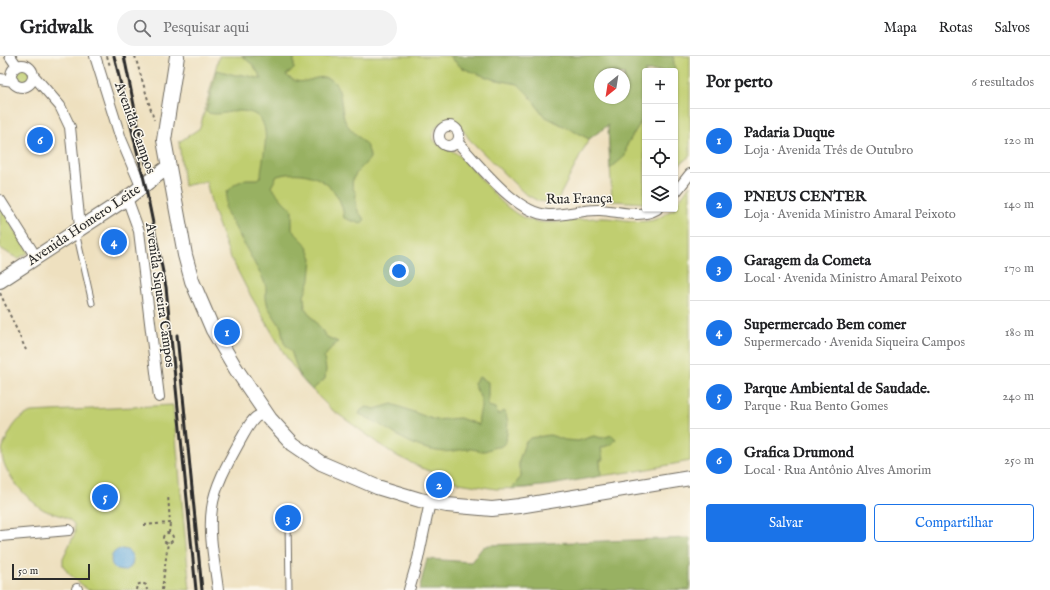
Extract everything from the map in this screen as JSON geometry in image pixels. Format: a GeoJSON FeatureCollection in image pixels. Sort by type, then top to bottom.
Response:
{"type":"FeatureCollection","features":[{"type":"Feature","properties":{"kind":"main road"},"geometry":{"type":"LineString","coordinates":[[177,56],[164,140],[185,255],[192,281],[214,330],[255,397],[263,415],[293,444],[321,463],[377,487],[430,502],[492,509],[607,493],[690,478]]}},
{"type":"Feature","properties":{"kind":"main road","name":"Avenida Homero Leite"},"geometry":{"type":"LineString","coordinates":[[0,281],[127,198],[168,167]]}},
{"type":"Feature","properties":{"kind":"street"},"geometry":{"type":"LineString","coordinates":[[10,56],[17,66]]}},
{"type":"Feature","properties":{"kind":"street","name":"Avenida Campos"},"geometry":{"type":"LineString","coordinates":[[95,56],[121,139],[141,186]]}},
{"type":"Feature","properties":{"kind":"street"},"geometry":{"type":"LineString","coordinates":[[17,66],[28,66],[32,79],[49,93],[66,116],[73,137],[78,229]]}},
{"type":"Feature","properties":{"kind":"street"},"geometry":{"type":"LineString","coordinates":[[13,81],[11,74],[17,66]]}},
{"type":"Feature","properties":{"kind":"street"},"geometry":{"type":"LineString","coordinates":[[0,79],[13,81],[21,87],[32,79]]}},
{"type":"Feature","properties":{"kind":"street","name":"Rua França"},"geometry":{"type":"LineString","coordinates":[[457,142],[515,202],[536,213],[556,215],[593,210],[644,214],[649,212]]}},
{"type":"Feature","properties":{"kind":"street"},"geometry":{"type":"LineString","coordinates":[[678,189],[690,174]]}},
{"type":"Feature","properties":{"kind":"street","name":"Avenida Siqueira Campos"},"geometry":{"type":"LineString","coordinates":[[127,198],[139,231],[159,397]]}},
{"type":"Feature","properties":{"kind":"street"},"geometry":{"type":"LineString","coordinates":[[0,200],[36,257]]}},
{"type":"Feature","properties":{"kind":"street"},"geometry":{"type":"LineString","coordinates":[[218,590],[212,508],[222,478],[235,450],[263,415]]}},
{"type":"Feature","properties":{"kind":"street"},"geometry":{"type":"LineString","coordinates":[[409,590],[418,558],[430,502]]}},
{"type":"Feature","properties":{"kind":"street"},"geometry":{"type":"LineString","coordinates":[[0,536],[69,530]]}},
{"type":"Feature","properties":{"kind":"lane"},"geometry":{"type":"LineString","coordinates":[[78,229],[92,303]]}},
{"type":"Feature","properties":{"kind":"lane"},"geometry":{"type":"LineString","coordinates":[[288,522],[289,590]]}},
{"type":"Feature","properties":{"kind":"path"},"geometry":{"type":"LineString","coordinates":[[135,56],[156,125]]}},
{"type":"Feature","properties":{"kind":"path"},"geometry":{"type":"LineString","coordinates":[[0,293],[26,350]]}},
{"type":"Feature","properties":{"kind":"path"},"geometry":{"type":"LineString","coordinates":[[162,590],[168,542],[171,541],[172,537],[169,533],[170,523],[168,495]]}},
{"type":"Feature","properties":{"kind":"path"},"geometry":{"type":"LineString","coordinates":[[144,525],[170,523]]}},
{"type":"Feature","properties":{"kind":"path"},"geometry":{"type":"LineString","coordinates":[[168,542],[165,542],[163,537],[165,533],[169,533]]}},
{"type":"Feature","properties":{"kind":"path"},"geometry":{"type":"LineString","coordinates":[[136,590],[136,586],[140,583],[146,585],[147,590]]}},
{"type":"Feature","properties":{"kind":"green space"},"geometry":{"type":"Polygon","coordinates":[[[219,56],[690,56],[690,156],[678,166],[678,68],[642,68],[642,203],[612,201],[608,125],[589,139],[556,203],[538,201],[524,193],[469,139],[457,124],[449,121],[439,124],[434,131],[433,136],[434,140],[438,144],[453,151],[465,161],[508,208],[527,219],[537,222],[559,222],[592,218],[637,221],[653,220],[668,212],[678,212],[678,202],[690,185],[690,461],[637,471],[527,488],[496,489],[459,483],[395,455],[331,409],[307,385],[288,360],[248,291],[229,254],[213,210],[206,181],[184,186],[179,142],[200,128],[219,56]]]}},
{"type":"Feature","properties":{"kind":"green space"},"geometry":{"type":"Polygon","coordinates":[[[242,56],[294,56],[294,69],[286,75],[292,79],[303,81],[324,77],[334,82],[339,92],[345,121],[364,143],[369,152],[370,158],[356,174],[352,183],[356,193],[357,208],[365,219],[361,224],[344,218],[342,206],[337,195],[321,180],[301,174],[289,174],[277,176],[271,187],[292,209],[292,230],[305,243],[312,258],[310,279],[304,296],[305,308],[327,337],[338,342],[330,349],[324,358],[326,369],[325,379],[312,390],[300,377],[291,351],[284,343],[281,327],[268,307],[266,287],[263,279],[225,209],[227,192],[235,184],[246,179],[257,179],[261,176],[265,145],[264,126],[259,118],[251,113],[235,111],[215,114],[206,112],[217,70],[235,75],[244,75],[262,79],[253,65],[242,56]]]}},
{"type":"Feature","properties":{"kind":"green space"},"geometry":{"type":"Polygon","coordinates":[[[449,56],[673,56],[675,68],[642,68],[642,120],[627,145],[625,156],[610,169],[608,125],[589,139],[544,116],[528,94],[518,84],[492,79],[462,68],[449,56]]]}},
{"type":"Feature","properties":{"kind":"green space"},"geometry":{"type":"Polygon","coordinates":[[[22,67],[28,70],[31,76],[28,82],[22,85],[16,82],[13,76],[16,70],[22,67]]]}},
{"type":"Feature","properties":{"kind":"green space"},"geometry":{"type":"Polygon","coordinates":[[[0,206],[29,252],[18,259],[0,248],[0,206]]]}},
{"type":"Feature","properties":{"kind":"green space"},"geometry":{"type":"Polygon","coordinates":[[[479,377],[488,382],[488,406],[495,408],[498,415],[503,411],[506,414],[508,422],[506,442],[500,447],[483,451],[469,449],[448,452],[426,449],[406,440],[359,414],[361,410],[366,407],[375,409],[392,404],[435,420],[460,418],[479,425],[481,399],[474,383],[479,377]]]}},
{"type":"Feature","properties":{"kind":"green space"},"geometry":{"type":"Polygon","coordinates":[[[173,405],[190,590],[88,590],[68,573],[63,565],[63,558],[75,533],[74,524],[63,516],[44,510],[38,506],[23,493],[6,468],[2,452],[10,431],[22,417],[31,412],[173,405]]]}},
{"type":"Feature","properties":{"kind":"green space"},"geometry":{"type":"Polygon","coordinates":[[[550,435],[565,440],[578,441],[594,436],[602,438],[612,435],[616,439],[612,444],[601,448],[603,460],[600,460],[601,476],[551,485],[511,489],[521,477],[519,460],[525,443],[530,438],[550,435]]]}},
{"type":"Feature","properties":{"kind":"green space"},"geometry":{"type":"Polygon","coordinates":[[[690,538],[690,590],[419,590],[427,559],[471,562],[483,547],[489,545],[690,538]]]}},
{"type":"Feature","properties":{"kind":"water"},"geometry":{"type":"Polygon","coordinates":[[[122,549],[130,552],[133,560],[130,568],[122,571],[114,568],[111,560],[114,552],[122,549]]]}},
{"type":"Feature","properties":{"kind":"railway"},"geometry":{"type":"LineString","coordinates":[[114,56],[145,184],[166,287],[196,590]]}},
{"type":"Feature","properties":{"kind":"railway"},"geometry":{"type":"LineString","coordinates":[[124,56],[146,164]]}},
{"type":"Feature","properties":{"kind":"railway"},"geometry":{"type":"LineString","coordinates":[[177,335],[202,590]]}},
{"type":"Feature","properties":{"kind":"place","name":"Grafica Drumond"},"geometry":{"type":"Point","coordinates":[40,140]}},
{"type":"Feature","properties":{"kind":"place","name":"Supermercado Bem comer"},"geometry":{"type":"Point","coordinates":[114,242]}},
{"type":"Feature","properties":{"kind":"place","name":"Padaria Duque"},"geometry":{"type":"Point","coordinates":[227,332]}},
{"type":"Feature","properties":{"kind":"place","name":"PNEUS CENTER"},"geometry":{"type":"Point","coordinates":[439,485]}},
{"type":"Feature","properties":{"kind":"place","name":"Parque Ambiental de Saudade."},"geometry":{"type":"Point","coordinates":[105,497]}},
{"type":"Feature","properties":{"kind":"place","name":"Garagem da Cometa"},"geometry":{"type":"Point","coordinates":[288,518]}}]}
